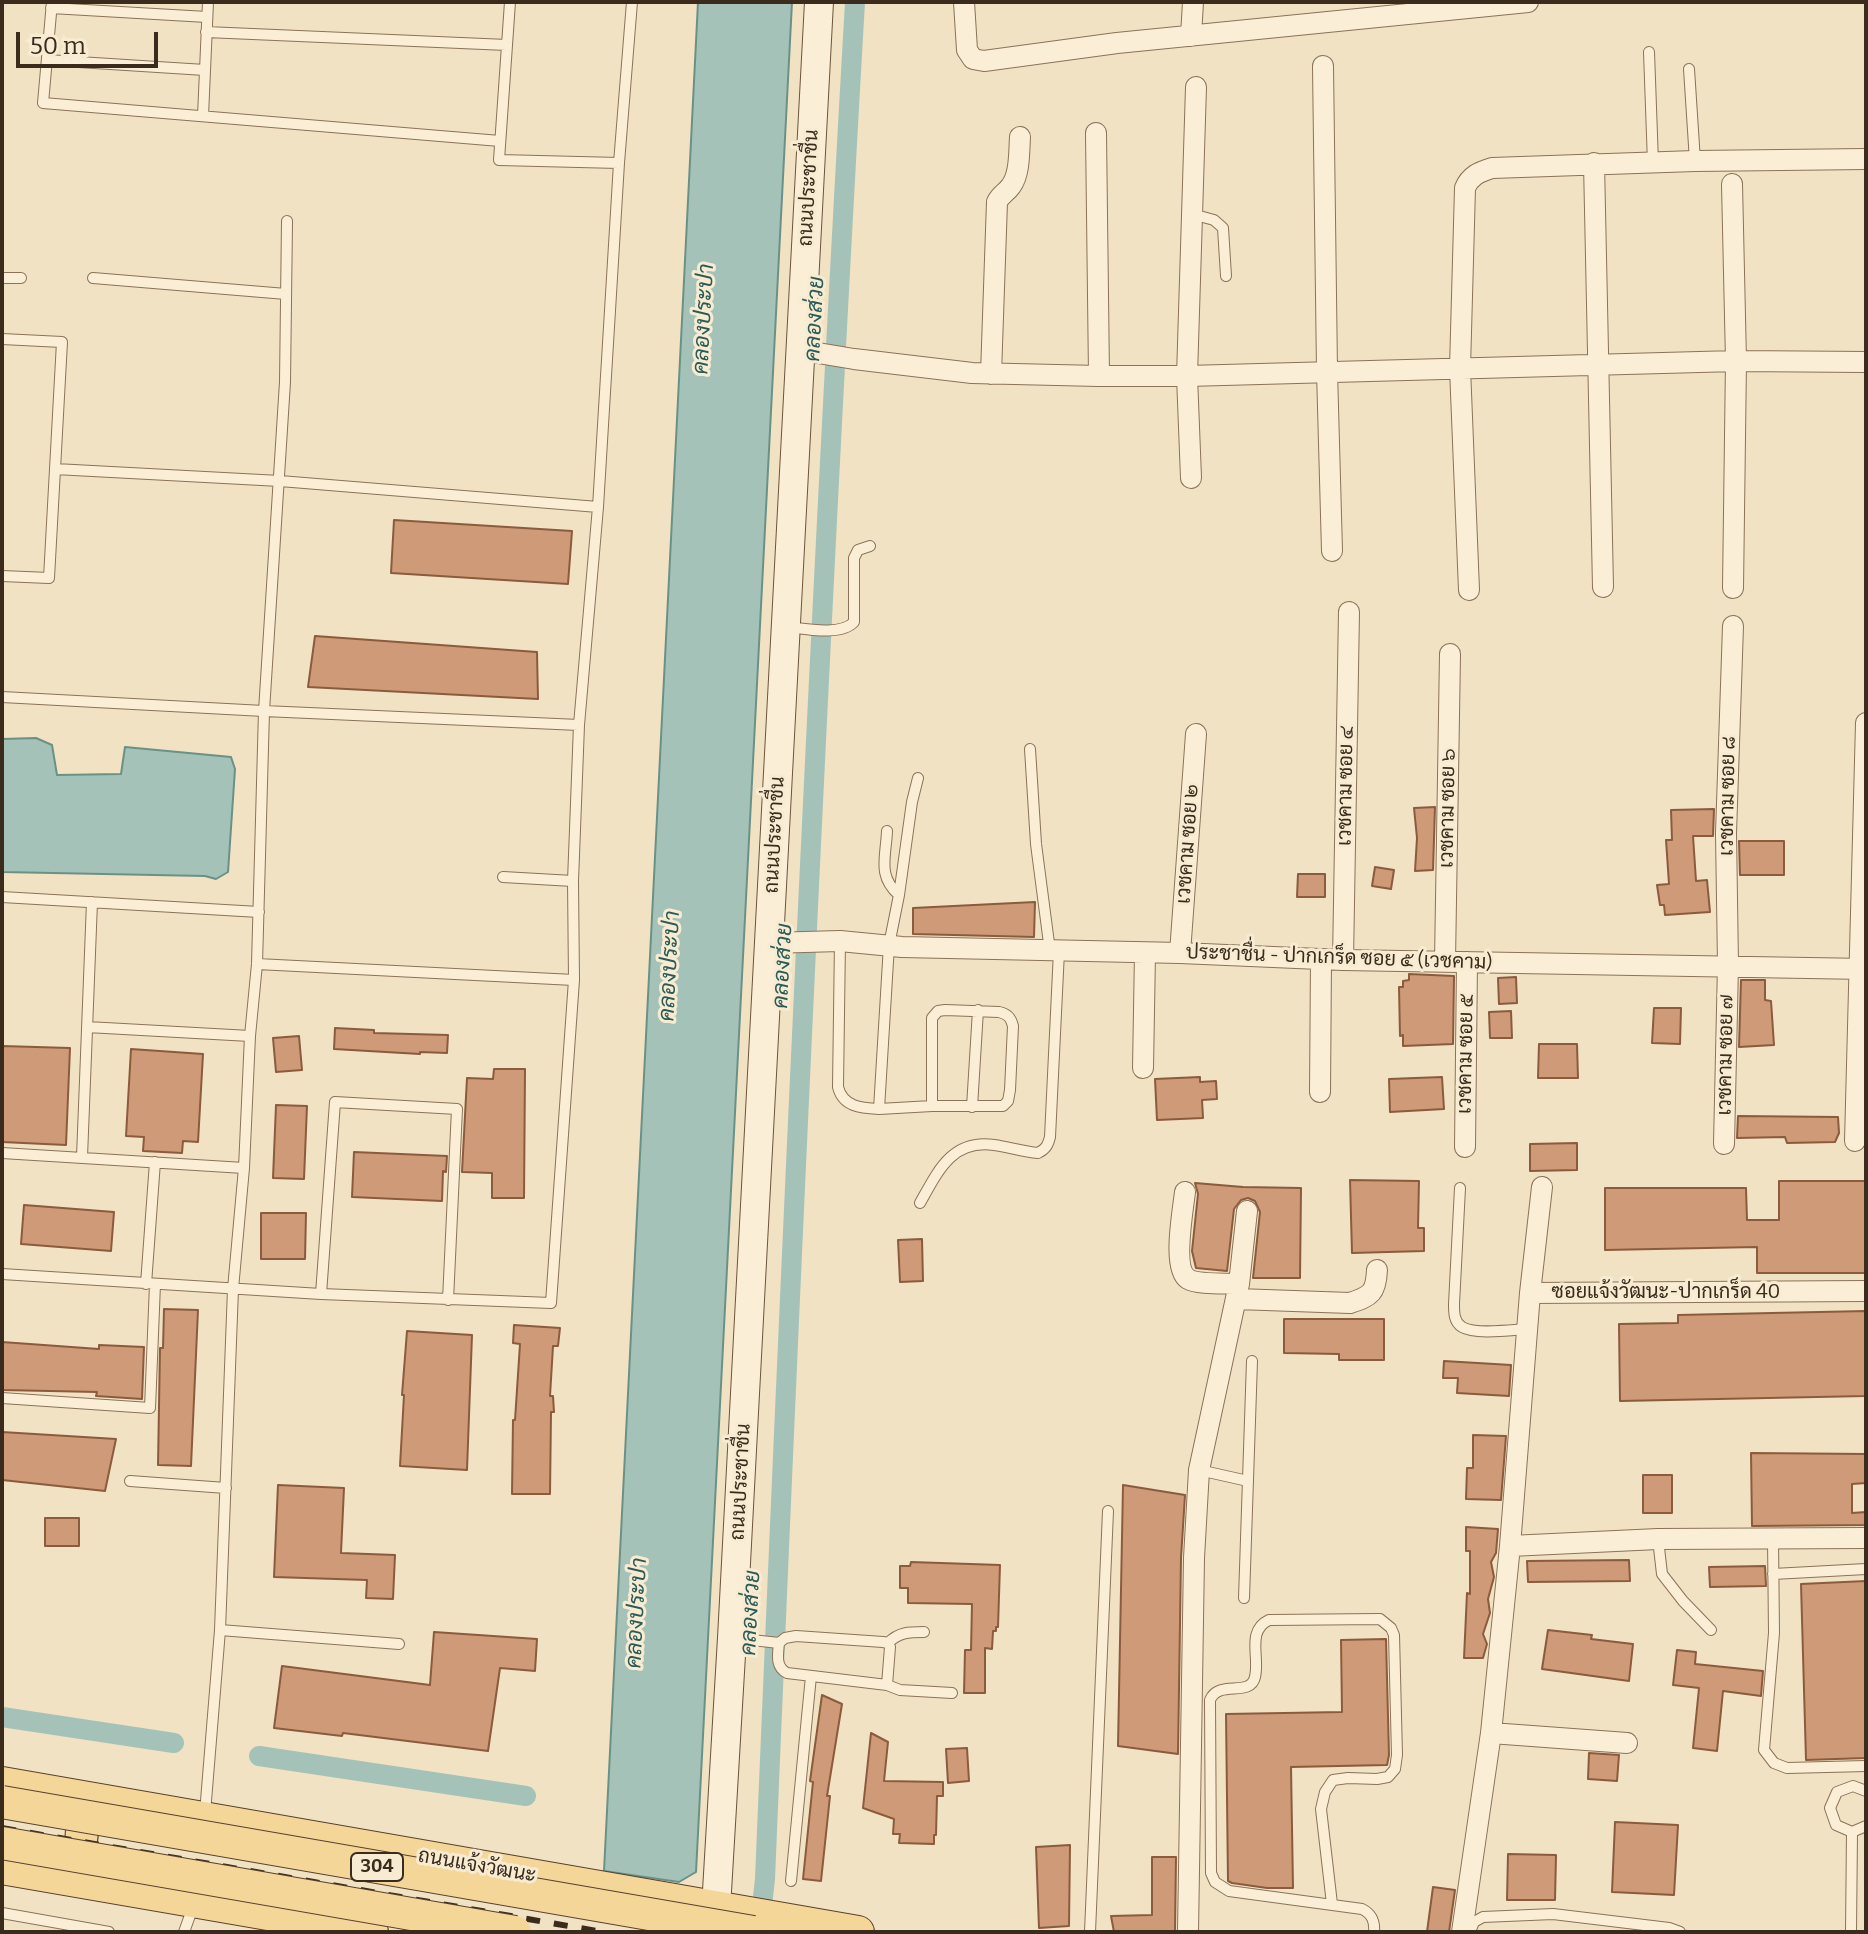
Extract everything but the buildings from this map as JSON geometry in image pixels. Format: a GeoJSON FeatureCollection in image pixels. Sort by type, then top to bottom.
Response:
{"type":"FeatureCollection","features":[{"type":"Feature","properties":{"kind":"main road","name":"ถนนประชาชื่น"},"geometry":{"type":"LineString","coordinates":[[747,1918],[742,1639],[776,943],[795,628],[819,2]]}},
{"type":"Feature","properties":{"kind":"main road","name":"ถนนแจ้งวัฒนะ"},"geometry":{"type":"LineString","coordinates":[[2,1783],[747,1918]]}},
{"type":"Feature","properties":{"kind":"main road"},"geometry":{"type":"LineString","coordinates":[[11,1870],[50,1871],[65,1865],[76,1853],[84,1835],[80,1811],[48,1791]]}},
{"type":"Feature","properties":{"kind":"main road","name":"ถนนแจ้งวัฒนะ"},"geometry":{"type":"LineString","coordinates":[[2,1802],[747,1918],[858,1932]]}},
{"type":"Feature","properties":{"kind":"main road","name":"304"},"geometry":{"type":"LineString","coordinates":[[2,1843],[515,1932]]}},
{"type":"Feature","properties":{"kind":"main road"},"geometry":{"type":"LineString","coordinates":[[360,1930],[325,1914],[321,1894],[324,1871],[336,1855],[370,1848]]}},
{"type":"Feature","properties":{"kind":"main road"},"geometry":{"type":"LineString","coordinates":[[11,1870],[360,1930]]}},
{"type":"Feature","properties":{"kind":"street"},"geometry":{"type":"LineString","coordinates":[[964,2],[967,50],[973,59],[984,61],[1117,43],[1528,2]]}},
{"type":"Feature","properties":{"kind":"street"},"geometry":{"type":"LineString","coordinates":[[1191,36],[1193,2]]}},
{"type":"Feature","properties":{"kind":"street"},"geometry":{"type":"LineString","coordinates":[[1323,66],[1332,551]]}},
{"type":"Feature","properties":{"kind":"street"},"geometry":{"type":"LineString","coordinates":[[1191,478],[1187,376],[1196,87]]}},
{"type":"Feature","properties":{"kind":"street"},"geometry":{"type":"LineString","coordinates":[[1096,133],[1099,376]]}},
{"type":"Feature","properties":{"kind":"street"},"geometry":{"type":"LineString","coordinates":[[991,374],[997,202],[1011,186],[1017,171],[1020,137]]}},
{"type":"Feature","properties":{"kind":"street"},"geometry":{"type":"LineString","coordinates":[[1469,590],[1460,368],[1465,188],[1468,180],[1492,168],[1594,163],[1866,159]]}},
{"type":"Feature","properties":{"kind":"street"},"geometry":{"type":"LineString","coordinates":[[1594,163],[1603,587]]}},
{"type":"Feature","properties":{"kind":"street"},"geometry":{"type":"LineString","coordinates":[[1732,184],[1736,361],[1733,588]]}},
{"type":"Feature","properties":{"kind":"street"},"geometry":{"type":"LineString","coordinates":[[806,350],[854,359],[991,374],[1099,376],[1736,361],[1866,362]]}},
{"type":"Feature","properties":{"kind":"street","name":"เวชคาม ซอย ๔"},"geometry":{"type":"LineString","coordinates":[[1343,960],[1349,612]]}},
{"type":"Feature","properties":{"kind":"street","name":"เวชคาม ซอย ๘"},"geometry":{"type":"LineString","coordinates":[[1728,965],[1726,833],[1733,626]]}},
{"type":"Feature","properties":{"kind":"street","name":"เวชคาม ซอย ๖"},"geometry":{"type":"LineString","coordinates":[[1445,961],[1450,654]]}},
{"type":"Feature","properties":{"kind":"street"},"geometry":{"type":"LineString","coordinates":[[1855,1141],[1863,969],[1866,723]]}},
{"type":"Feature","properties":{"kind":"street","name":"เวชคาม ซอย ๒"},"geometry":{"type":"LineString","coordinates":[[1180,953],[1196,734]]}},
{"type":"Feature","properties":{"kind":"street","name":"ประชาชื่น - ปากเกร็ด ซอย ๕ (เวชคาม)"},"geometry":{"type":"LineString","coordinates":[[776,943],[840,941],[1343,960],[1863,969]]}},
{"type":"Feature","properties":{"kind":"street"},"geometry":{"type":"LineString","coordinates":[[1143,1068],[1145,953]]}},
{"type":"Feature","properties":{"kind":"street"},"geometry":{"type":"LineString","coordinates":[[1320,1092],[1321,959]]}},
{"type":"Feature","properties":{"kind":"street","name":"เวชคาม ซอย ๕"},"geometry":{"type":"LineString","coordinates":[[1465,1147],[1467,962]]}},
{"type":"Feature","properties":{"kind":"street","name":"เวชคาม ซอย ๗"},"geometry":{"type":"LineString","coordinates":[[1724,1144],[1728,965]]}},
{"type":"Feature","properties":{"kind":"street"},"geometry":{"type":"LineString","coordinates":[[1530,1293],[1542,1187]]}},
{"type":"Feature","properties":{"kind":"street"},"geometry":{"type":"LineString","coordinates":[[1185,1192],[1179,1254],[1183,1274],[1190,1281],[1238,1292],[1350,1303],[1368,1297],[1377,1286],[1377,1270]]}},
{"type":"Feature","properties":{"kind":"street"},"geometry":{"type":"LineString","coordinates":[[1188,1932],[1194,1558],[1199,1470],[1238,1292],[1247,1211]]}},
{"type":"Feature","properties":{"kind":"street","name":"ซอยแจ้งวัฒนะ-ปากเกร็ด 40"},"geometry":{"type":"LineString","coordinates":[[1462,1932],[1491,1733],[1510,1546],[1530,1293],[1866,1291]]}},
{"type":"Feature","properties":{"kind":"street"},"geometry":{"type":"LineString","coordinates":[[1510,1546],[1658,1539],[1866,1538]]}},
{"type":"Feature","properties":{"kind":"street"},"geometry":{"type":"LineString","coordinates":[[1491,1733],[1627,1743]]}},
{"type":"Feature","properties":{"kind":"lane"},"geometry":{"type":"LineString","coordinates":[[203,116],[208,2]]}},
{"type":"Feature","properties":{"kind":"lane"},"geometry":{"type":"LineString","coordinates":[[510,2],[499,160],[619,163]]}},
{"type":"Feature","properties":{"kind":"lane"},"geometry":{"type":"LineString","coordinates":[[2,1274],[321,1294],[551,1303],[574,980],[573,881],[579,725],[598,507],[632,2]]}},
{"type":"Feature","properties":{"kind":"lane"},"geometry":{"type":"LineString","coordinates":[[207,17],[52,5],[43,103],[500,141]]}},
{"type":"Feature","properties":{"kind":"lane"},"geometry":{"type":"LineString","coordinates":[[206,32],[507,45]]}},
{"type":"Feature","properties":{"kind":"lane"},"geometry":{"type":"LineString","coordinates":[[1649,52],[1653,163]]}},
{"type":"Feature","properties":{"kind":"lane"},"geometry":{"type":"LineString","coordinates":[[47,60],[205,70]]}},
{"type":"Feature","properties":{"kind":"lane"},"geometry":{"type":"LineString","coordinates":[[1689,69],[1695,161]]}},
{"type":"Feature","properties":{"kind":"lane"},"geometry":{"type":"LineString","coordinates":[[1192,214],[1214,220],[1223,228],[1226,276]]}},
{"type":"Feature","properties":{"kind":"lane"},"geometry":{"type":"LineString","coordinates":[[205,1819],[220,1630],[233,1289],[257,964],[264,711],[285,382],[287,221]]}},
{"type":"Feature","properties":{"kind":"lane"},"geometry":{"type":"LineString","coordinates":[[2,278],[21,278]]}},
{"type":"Feature","properties":{"kind":"lane"},"geometry":{"type":"LineString","coordinates":[[93,278],[286,294]]}},
{"type":"Feature","properties":{"kind":"lane"},"geometry":{"type":"LineString","coordinates":[[2,339],[62,342],[49,578],[2,576]]}},
{"type":"Feature","properties":{"kind":"lane"},"geometry":{"type":"LineString","coordinates":[[55,469],[280,481],[598,507]]}},
{"type":"Feature","properties":{"kind":"lane"},"geometry":{"type":"LineString","coordinates":[[795,628],[838,630],[854,622],[854,558],[858,550],[870,546]]}},
{"type":"Feature","properties":{"kind":"lane"},"geometry":{"type":"LineString","coordinates":[[2,697],[579,725]]}},
{"type":"Feature","properties":{"kind":"lane"},"geometry":{"type":"LineString","coordinates":[[920,1203],[941,1166],[956,1152],[975,1144],[1038,1153],[1048,1145],[1050,1137],[1054,951],[1036,844],[1030,749]]}},
{"type":"Feature","properties":{"kind":"lane"},"geometry":{"type":"LineString","coordinates":[[879,1109],[889,945],[918,778]]}},
{"type":"Feature","properties":{"kind":"lane"},"geometry":{"type":"LineString","coordinates":[[887,831],[886,881],[899,895]]}},
{"type":"Feature","properties":{"kind":"lane"},"geometry":{"type":"LineString","coordinates":[[503,877],[573,881]]}},
{"type":"Feature","properties":{"kind":"lane"},"geometry":{"type":"LineString","coordinates":[[2,897],[259,912]]}},
{"type":"Feature","properties":{"kind":"lane"},"geometry":{"type":"LineString","coordinates":[[82,1157],[92,902]]}},
{"type":"Feature","properties":{"kind":"lane"},"geometry":{"type":"LineString","coordinates":[[840,941],[838,1087],[840,1097],[847,1103],[860,1108],[879,1109],[1003,1106],[1008,1101],[1010,1090],[1011,1019],[1006,1014],[978,1010],[938,1011],[932,1018],[932,1106]]}},
{"type":"Feature","properties":{"kind":"lane"},"geometry":{"type":"LineString","coordinates":[[257,964],[574,980]]}},
{"type":"Feature","properties":{"kind":"lane"},"geometry":{"type":"LineString","coordinates":[[972,1107],[978,1010]]}},
{"type":"Feature","properties":{"kind":"lane"},"geometry":{"type":"LineString","coordinates":[[87,1027],[250,1036]]}},
{"type":"Feature","properties":{"kind":"lane"},"geometry":{"type":"LineString","coordinates":[[321,1294],[335,1102],[457,1109],[448,1300]]}},
{"type":"Feature","properties":{"kind":"lane"},"geometry":{"type":"LineString","coordinates":[[2,1153],[244,1168]]}},
{"type":"Feature","properties":{"kind":"lane"},"geometry":{"type":"LineString","coordinates":[[2,1398],[150,1408],[150,1284],[155,1162]]}},
{"type":"Feature","properties":{"kind":"lane"},"geometry":{"type":"LineString","coordinates":[[1460,1188],[1455,1319],[1463,1328],[1475,1331],[1527,1329]]}},
{"type":"Feature","properties":{"kind":"lane"},"geometry":{"type":"LineString","coordinates":[[1244,1598],[1252,1361]]}},
{"type":"Feature","properties":{"kind":"lane"},"geometry":{"type":"LineString","coordinates":[[1199,1470],[1248,1481]]}},
{"type":"Feature","properties":{"kind":"lane"},"geometry":{"type":"LineString","coordinates":[[130,1481],[226,1488]]}},
{"type":"Feature","properties":{"kind":"lane"},"geometry":{"type":"LineString","coordinates":[[1090,1932],[1108,1511]]}},
{"type":"Feature","properties":{"kind":"lane"},"geometry":{"type":"LineString","coordinates":[[1658,1539],[1662,1574],[1711,1630]]}},
{"type":"Feature","properties":{"kind":"lane"},"geometry":{"type":"LineString","coordinates":[[1773,1539],[1774,1633],[1764,1750],[1774,1763],[1787,1768],[1866,1766]]}},
{"type":"Feature","properties":{"kind":"lane"},"geometry":{"type":"LineString","coordinates":[[1773,1574],[1866,1569]]}},
{"type":"Feature","properties":{"kind":"lane"},"geometry":{"type":"LineString","coordinates":[[1332,1904],[1321,1809],[1325,1792],[1333,1780],[1377,1779],[1388,1777],[1395,1769],[1394,1635],[1387,1623],[1380,1619],[1269,1620],[1256,1632],[1255,1678],[1250,1685],[1219,1690],[1210,1700],[1211,1873],[1215,1882],[1229,1891],[1332,1904],[1354,1906],[1369,1913],[1374,1932]]}},
{"type":"Feature","properties":{"kind":"lane"},"geometry":{"type":"LineString","coordinates":[[220,1630],[399,1644]]}},
{"type":"Feature","properties":{"kind":"lane"},"geometry":{"type":"LineString","coordinates":[[742,1639],[779,1643],[796,1636],[888,1643],[898,1634],[924,1632]]}},
{"type":"Feature","properties":{"kind":"lane"},"geometry":{"type":"LineString","coordinates":[[779,1643],[778,1663],[787,1673],[887,1685],[900,1690],[952,1693]]}},
{"type":"Feature","properties":{"kind":"lane"},"geometry":{"type":"LineString","coordinates":[[887,1685],[888,1643]]}},
{"type":"Feature","properties":{"kind":"lane"},"geometry":{"type":"LineString","coordinates":[[791,1881],[811,1676]]}},
{"type":"Feature","properties":{"kind":"lane"},"geometry":{"type":"LineString","coordinates":[[1866,1791],[1853,1786],[1837,1792],[1830,1808],[1836,1825],[1852,1832],[1866,1826]]}},
{"type":"Feature","properties":{"kind":"lane"},"geometry":{"type":"LineString","coordinates":[[1851,1932],[1852,1832]]}},
{"type":"Feature","properties":{"kind":"lane"},"geometry":{"type":"LineString","coordinates":[[184,1932],[195,1902]]}},
{"type":"Feature","properties":{"kind":"lane"},"geometry":{"type":"LineString","coordinates":[[2,1913],[109,1932]]}},
{"type":"Feature","properties":{"kind":"lane"},"geometry":{"type":"LineString","coordinates":[[1470,1932],[1474,1922],[1483,1917],[1553,1914],[1669,1928],[1680,1932]]}},
{"type":"Feature","properties":{"kind":"water","name":"คลองประปา"},"geometry":{"type":"Polygon","coordinates":[[[698,2],[792,2],[696,1872],[679,1882],[604,1871],[698,2]]]}},
{"type":"Feature","properties":{"kind":"water"},"geometry":{"type":"Polygon","coordinates":[[[36,738],[52,745],[57,775],[121,774],[125,747],[231,757],[235,769],[228,872],[216,879],[205,876],[2,872],[2,739],[36,738]]]}},
{"type":"Feature","properties":{"kind":"waterway","name":"คลองส่วย"},"geometry":{"type":"LineString","coordinates":[[760,1924],[765,1879],[829,471],[855,2]]}},
{"type":"Feature","properties":{"kind":"waterway"},"geometry":{"type":"LineString","coordinates":[[2,1717],[174,1743]]}},
{"type":"Feature","properties":{"kind":"waterway"},"geometry":{"type":"LineString","coordinates":[[259,1756],[526,1796]]}},
{"type":"Feature","properties":{"kind":"railway"},"geometry":{"type":"LineString","coordinates":[[2,1828],[603,1932]]}}]}
